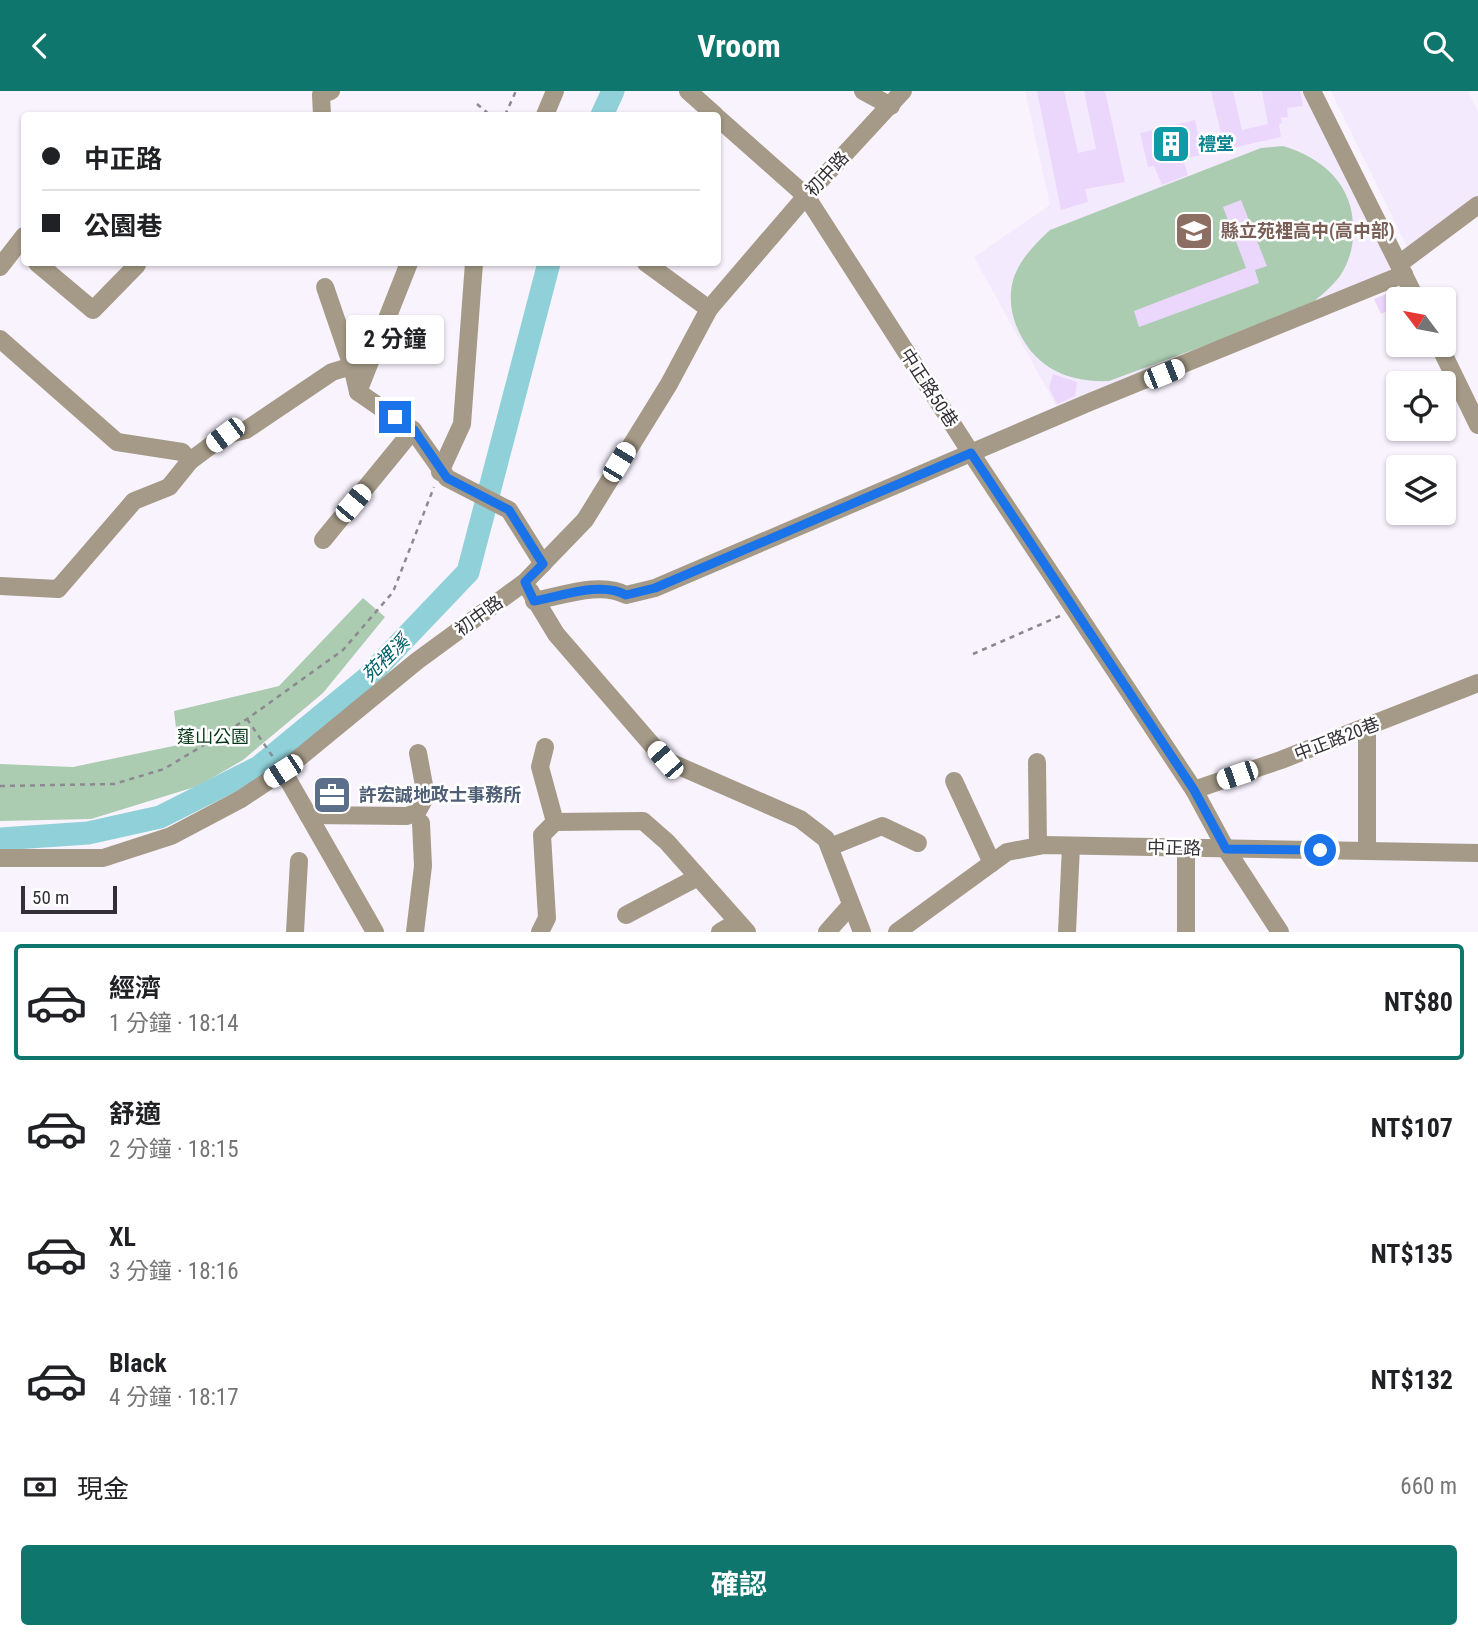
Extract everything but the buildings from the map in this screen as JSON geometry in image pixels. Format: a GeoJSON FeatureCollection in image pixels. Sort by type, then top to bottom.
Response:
{"type":"FeatureCollection","features":[{"type":"Feature","properties":{"kind":"street"},"geometry":{"type":"LineString","coordinates":[[322,112],[321,95],[331,91]]}},
{"type":"Feature","properties":{"kind":"street"},"geometry":{"type":"LineString","coordinates":[[546,112],[555,91]]}},
{"type":"Feature","properties":{"kind":"street","name":"中正路50巷"},"geometry":{"type":"LineString","coordinates":[[688,91],[711,112]]}},
{"type":"Feature","properties":{"kind":"street"},"geometry":{"type":"LineString","coordinates":[[863,91],[891,106]]}},
{"type":"Feature","properties":{"kind":"street","name":"初中路"},"geometry":{"type":"LineString","coordinates":[[0,858],[103,858],[171,836],[241,799],[283,771],[417,661],[525,582],[585,520],[668,384],[709,309],[807,196],[904,91]]}},
{"type":"Feature","properties":{"kind":"street"},"geometry":{"type":"LineString","coordinates":[[1312,91],[1410,287]]}},
{"type":"Feature","properties":{"kind":"street","name":"中正路50巷"},"geometry":{"type":"LineString","coordinates":[[721,121],[807,196],[971,453],[1194,790],[1226,849],[1280,932]]}},
{"type":"Feature","properties":{"kind":"street"},"geometry":{"type":"LineString","coordinates":[[534,601],[602,589],[615,589],[626,595],[655,588],[1401,269],[1477,207]]}},
{"type":"Feature","properties":{"kind":"street"},"geometry":{"type":"LineString","coordinates":[[0,267],[21,245]]}},
{"type":"Feature","properties":{"kind":"street"},"geometry":{"type":"LineString","coordinates":[[41,266],[93,310],[135,266]]}},
{"type":"Feature","properties":{"kind":"street"},"geometry":{"type":"LineString","coordinates":[[358,392],[408,266]]}},
{"type":"Feature","properties":{"kind":"street"},"geometry":{"type":"LineString","coordinates":[[443,475],[462,424],[474,266]]}},
{"type":"Feature","properties":{"kind":"street"},"geometry":{"type":"LineString","coordinates":[[650,266],[709,309]]}},
{"type":"Feature","properties":{"kind":"street"},"geometry":{"type":"LineString","coordinates":[[325,287],[358,392],[414,430],[443,475],[509,510],[543,564]]}},
{"type":"Feature","properties":{"kind":"street"},"geometry":{"type":"LineString","coordinates":[[0,339],[117,442],[182,452],[190,461]]}},
{"type":"Feature","properties":{"kind":"street"},"geometry":{"type":"LineString","coordinates":[[1444,357],[1478,425]]}},
{"type":"Feature","properties":{"kind":"street"},"geometry":{"type":"LineString","coordinates":[[0,586],[58,589],[134,501],[169,487],[190,461],[225,435],[246,430],[332,372],[352,366]]}},
{"type":"Feature","properties":{"kind":"street"},"geometry":{"type":"LineString","coordinates":[[323,540],[414,430]]}},
{"type":"Feature","properties":{"kind":"street"},"geometry":{"type":"LineString","coordinates":[[525,582],[534,601],[556,633],[665,760],[800,819],[826,839],[862,932]]}},
{"type":"Feature","properties":{"kind":"street","name":"中正路20巷"},"geometry":{"type":"LineString","coordinates":[[1194,790],[1478,683]]}},
{"type":"Feature","properties":{"kind":"street"},"geometry":{"type":"LineString","coordinates":[[1367,727],[1367,851]]}},
{"type":"Feature","properties":{"kind":"street"},"geometry":{"type":"LineString","coordinates":[[545,747],[540,767],[555,823]]}},
{"type":"Feature","properties":{"kind":"street"},"geometry":{"type":"LineString","coordinates":[[309,815],[407,816],[417,812],[426,796],[418,753]]}},
{"type":"Feature","properties":{"kind":"street"},"geometry":{"type":"LineString","coordinates":[[1037,762],[1038,846]]}},
{"type":"Feature","properties":{"kind":"street"},"geometry":{"type":"LineString","coordinates":[[283,771],[375,932]]}},
{"type":"Feature","properties":{"kind":"street"},"geometry":{"type":"LineString","coordinates":[[954,782],[992,863]]}},
{"type":"Feature","properties":{"kind":"street"},"geometry":{"type":"LineString","coordinates":[[540,932],[547,918],[542,835],[555,823],[643,821],[742,927],[720,932]]}},
{"type":"Feature","properties":{"kind":"street"},"geometry":{"type":"LineString","coordinates":[[415,932],[423,866],[421,823]]}},
{"type":"Feature","properties":{"kind":"street"},"geometry":{"type":"LineString","coordinates":[[831,847],[881,827],[918,843]]}},
{"type":"Feature","properties":{"kind":"street","name":"中正路"},"geometry":{"type":"LineString","coordinates":[[897,932],[1007,852],[1038,846],[1478,853]]}},
{"type":"Feature","properties":{"kind":"street"},"geometry":{"type":"LineString","coordinates":[[1068,932],[1071,846]]}},
{"type":"Feature","properties":{"kind":"street"},"geometry":{"type":"LineString","coordinates":[[1186,848],[1186,932]]}},
{"type":"Feature","properties":{"kind":"street"},"geometry":{"type":"LineString","coordinates":[[295,932],[299,861]]}},
{"type":"Feature","properties":{"kind":"street"},"geometry":{"type":"LineString","coordinates":[[626,915],[698,877]]}},
{"type":"Feature","properties":{"kind":"street"},"geometry":{"type":"LineString","coordinates":[[827,932],[851,905]]}},
{"type":"Feature","properties":{"kind":"path"},"geometry":{"type":"LineString","coordinates":[[506,112],[516,91]]}},
{"type":"Feature","properties":{"kind":"path"},"geometry":{"type":"LineString","coordinates":[[477,103],[487,112]]}},
{"type":"Feature","properties":{"kind":"path"},"geometry":{"type":"LineString","coordinates":[[0,786],[114,784],[164,769],[247,719],[343,650],[393,592],[443,475]]}},
{"type":"Feature","properties":{"kind":"path"},"geometry":{"type":"LineString","coordinates":[[973,653],[1074,610]]}},
{"type":"Feature","properties":{"kind":"path"},"geometry":{"type":"LineString","coordinates":[[247,719],[283,771]]}},
{"type":"Feature","properties":{"kind":"shaded area","name":"縣立苑裡高中(高中部)"},"geometry":{"type":"Polygon","coordinates":[[[1025,91],[1308,91],[1392,266],[1385,278],[1059,411],[974,257],[1050,205],[1025,91]]]}},
{"type":"Feature","properties":{"kind":"shaded area","name":"縣立苑裡高中(高中部)"},"geometry":{"type":"Polygon","coordinates":[[[1331,91],[1468,91],[1478,112],[1478,201],[1409,251],[1331,91]]]}},
{"type":"Feature","properties":{"kind":"green space"},"geometry":{"type":"Polygon","coordinates":[[[1283,146],[1325,167],[1344,190],[1353,218],[1350,256],[1340,276],[1318,298],[1304,309],[1109,381],[1093,381],[1065,375],[1052,369],[1031,351],[1014,319],[1011,289],[1021,263],[1050,230],[1261,148],[1283,146]]]}},
{"type":"Feature","properties":{"kind":"green space","name":"蓬山公園"},"geometry":{"type":"Polygon","coordinates":[[[363,598],[385,617],[323,693],[243,760],[198,786],[91,819],[0,821],[0,764],[73,767],[178,745],[174,711],[279,686],[363,598]]]}},
{"type":"Feature","properties":{"kind":"waterway","name":"苑裡溪"},"geometry":{"type":"LineString","coordinates":[[603,112],[613,91]]}},
{"type":"Feature","properties":{"kind":"waterway","name":"苑裡溪"},"geometry":{"type":"LineString","coordinates":[[0,839],[88,833],[160,817],[259,767],[367,678],[468,572],[548,266]]}},
{"type":"Feature","properties":{"kind":"place","name":"禮堂"},"geometry":{"type":"Point","coordinates":[1171,144]}},
{"type":"Feature","properties":{"kind":"place","name":"縣立苑裡高中(高中部)"},"geometry":{"type":"Point","coordinates":[1194,231]}},
{"type":"Feature","properties":{"kind":"place","name":"許宏誠地政士事務所"},"geometry":{"type":"Point","coordinates":[332,795]}},
{"type":"Feature","properties":{"kind":"route"},"geometry":{"type":"LineString","coordinates":[[395,417],[414,430],[440,472],[447,478],[509,510],[543,564],[525,582],[534,601],[602,589],[615,589],[626,595],[655,588],[971,453],[1194,790],[1226,849],[1320,850]]}}]}
